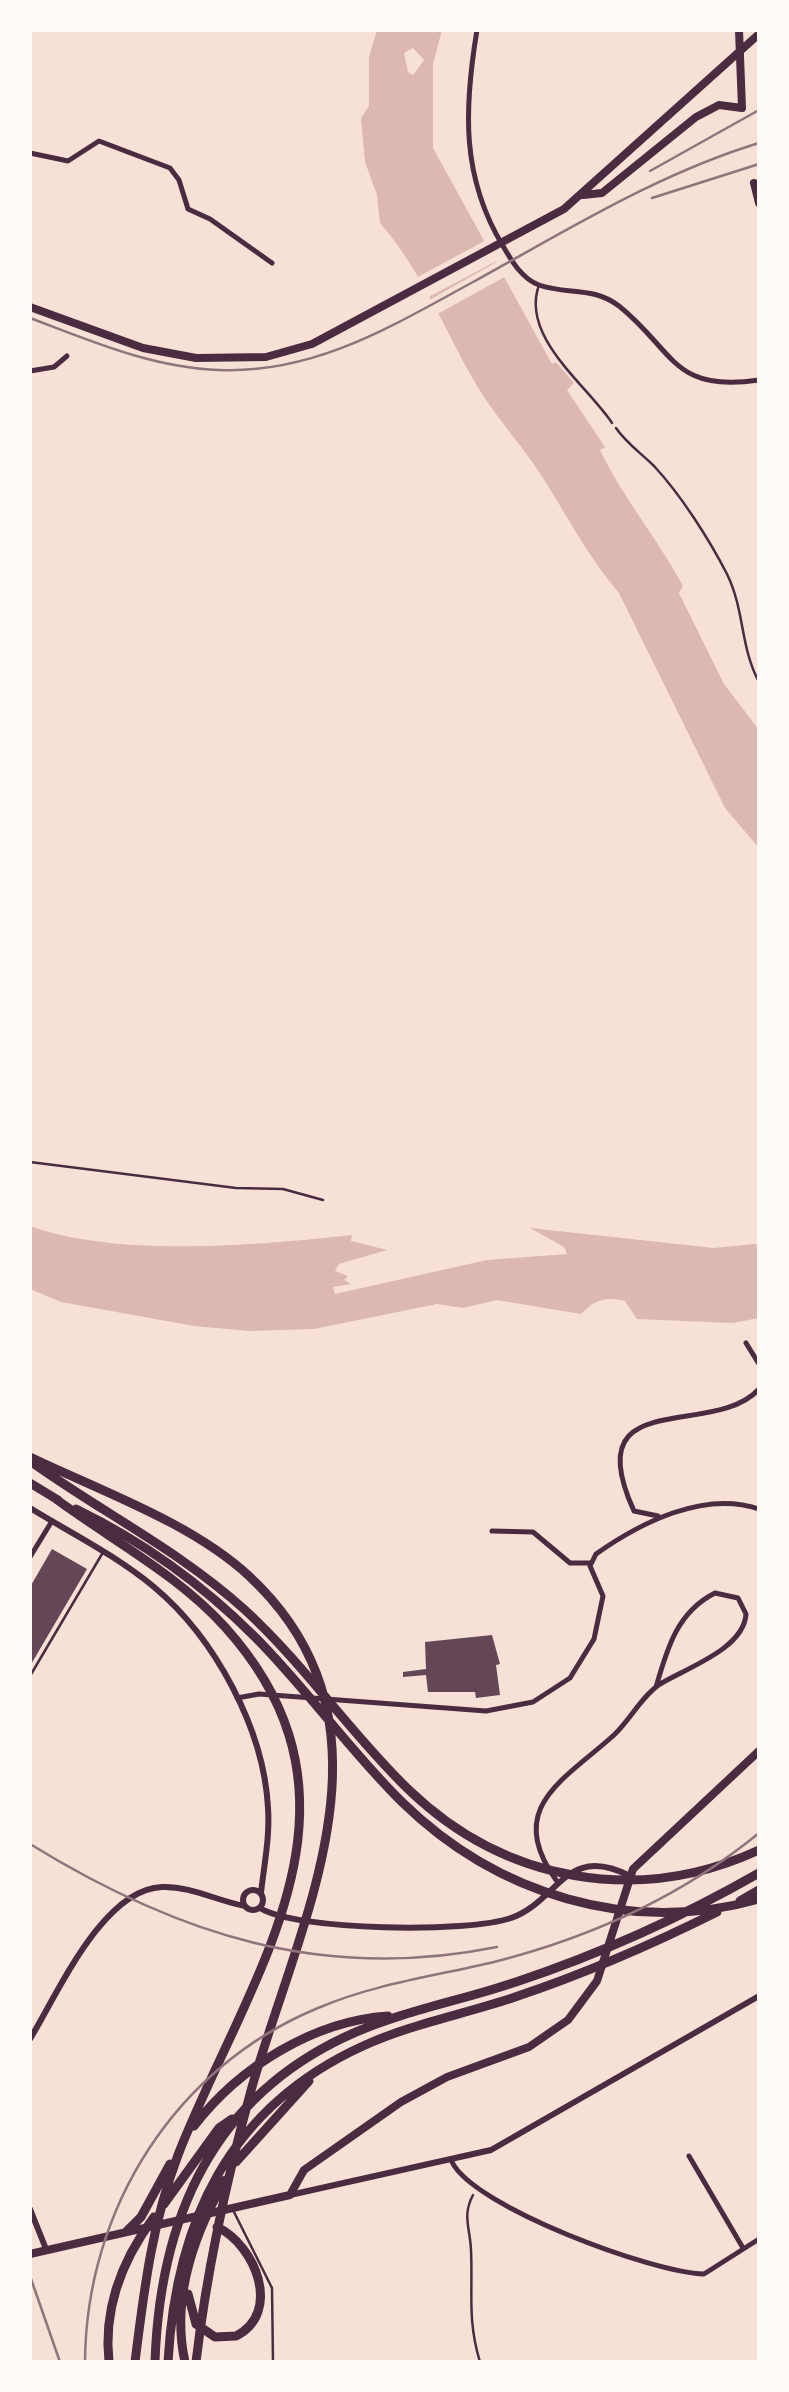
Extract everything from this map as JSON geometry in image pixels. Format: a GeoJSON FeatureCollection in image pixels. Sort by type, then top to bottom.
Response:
{"type":"FeatureCollection","features":[{"type":"Feature","properties":{"kind":"highway"},"geometry":{"type":"LineString","coordinates":[[30,1459],[189,1564],[275,1640],[366,1744],[435,1812],[490,1849],[552,1872],[621,1882],[691,1874],[759,1850]]}},
{"type":"Feature","properties":{"kind":"highway"},"geometry":{"type":"LineString","coordinates":[[30,1459],[196,1536],[234,1562],[283,1615],[318,1682],[328,1715],[334,1767],[332,1814],[312,1902],[265,2043],[234,2158],[196,2362]]}},
{"type":"Feature","properties":{"kind":"highway"},"geometry":{"type":"LineString","coordinates":[[30,1483],[194,1597],[239,1644],[281,1719],[298,1801],[298,1847],[289,1896],[263,1971],[169,2180],[150,2247],[136,2362]]}},
{"type":"Feature","properties":{"kind":"highway"},"geometry":{"type":"LineString","coordinates":[[56,1499],[101,1521],[182,1574],[263,1646],[417,1816],[482,1864],[538,1890],[610,1909],[680,1912],[759,1900]]}},
{"type":"Feature","properties":{"kind":"highway"},"geometry":{"type":"LineString","coordinates":[[109,2362],[111,2306],[128,2256],[219,2128],[316,2052],[360,2030],[519,1981],[636,1935],[759,1873]]}},
{"type":"Feature","properties":{"kind":"highway"},"geometry":{"type":"LineString","coordinates":[[168,2362],[179,2269],[212,2182],[254,2124],[317,2071],[388,2036],[514,1998],[631,1952],[759,1890]]}},
{"type":"Feature","properties":{"kind":"highway"},"geometry":{"type":"LineString","coordinates":[[125,2232],[142,2216],[198,2121],[242,2077],[274,2055],[356,2018],[406,2015]]}},
{"type":"Feature","properties":{"kind":"highway"},"geometry":{"type":"LineString","coordinates":[[185,2362],[181,2310],[200,2234],[232,2169],[317,2071]]}},
{"type":"Feature","properties":{"kind":"highway"},"geometry":{"type":"LineString","coordinates":[[155,2362],[160,2290],[174,2228],[205,2162],[242,2112]]}},
{"type":"Feature","properties":{"kind":"highway"},"geometry":{"type":"LineString","coordinates":[[180,2219],[210,2225],[235,2239],[260,2288],[259,2316],[236,2336],[205,2333],[190,2315],[188,2297],[200,2234]]}},
{"type":"Feature","properties":{"kind":"main road"},"geometry":{"type":"LineString","coordinates":[[583,195],[602,193],[712,108],[742,108],[739,30]]}},
{"type":"Feature","properties":{"kind":"main road"},"geometry":{"type":"LineString","coordinates":[[30,307],[144,348],[220,360],[286,353],[350,328],[552,217],[583,195],[759,34]]}},
{"type":"Feature","properties":{"kind":"main road"},"geometry":{"type":"LineString","coordinates":[[754,183],[759,203]]}},
{"type":"Feature","properties":{"kind":"main road"},"geometry":{"type":"LineString","coordinates":[[30,2255],[290,2196],[312,2164],[408,2097],[540,2042],[568,2020],[597,1981],[630,1876],[646,1854],[759,1751]]}},
{"type":"Feature","properties":{"kind":"street"},"geometry":{"type":"LineString","coordinates":[[476,30],[470,86],[471,176],[509,256],[539,286],[586,290],[608,298],[688,375],[708,380],[759,380]]}},
{"type":"Feature","properties":{"kind":"street"},"geometry":{"type":"LineString","coordinates":[[30,153],[70,161],[99,141],[166,165],[180,180],[188,209],[210,219],[272,264]]}},
{"type":"Feature","properties":{"kind":"street"},"geometry":{"type":"LineString","coordinates":[[30,371],[54,367],[67,356]]}},
{"type":"Feature","properties":{"kind":"street"},"geometry":{"type":"LineString","coordinates":[[746,1343],[759,1364]]}},
{"type":"Feature","properties":{"kind":"street"},"geometry":{"type":"LineString","coordinates":[[661,1517],[634,1511],[619,1464],[624,1444],[651,1422],[743,1400],[759,1389]]}},
{"type":"Feature","properties":{"kind":"street"},"geometry":{"type":"LineString","coordinates":[[590,1563],[600,1551],[661,1517],[724,1503],[759,1509]]}},
{"type":"Feature","properties":{"kind":"street"},"geometry":{"type":"LineString","coordinates":[[30,1508],[103,1552],[173,1605],[212,1656],[237,1698],[257,1750],[267,1794],[268,1832],[261,1893],[264,1901],[260,1908]]}},
{"type":"Feature","properties":{"kind":"street"},"geometry":{"type":"LineString","coordinates":[[30,1557],[52,1521]]}},
{"type":"Feature","properties":{"kind":"street"},"geometry":{"type":"LineString","coordinates":[[492,1531],[533,1532],[570,1563],[590,1563]]}},
{"type":"Feature","properties":{"kind":"street"},"geometry":{"type":"LineString","coordinates":[[237,1698],[260,1694],[486,1711],[532,1702],[570,1678],[594,1639],[603,1595],[590,1563]]}},
{"type":"Feature","properties":{"kind":"street"},"geometry":{"type":"LineString","coordinates":[[556,1880],[535,1838],[539,1810],[558,1783],[615,1734],[656,1686],[740,1632],[746,1614],[738,1598],[718,1592],[688,1611],[673,1635],[656,1686]]}},
{"type":"Feature","properties":{"kind":"street"},"geometry":{"type":"LineString","coordinates":[[30,2039],[104,1921],[122,1902],[145,1890],[195,1892],[292,1918],[354,1926],[494,1922],[524,1912],[556,1880],[599,1866],[630,1876]]}},
{"type":"Feature","properties":{"kind":"street"},"geometry":{"type":"LineString","coordinates":[[245,1906],[247,1892],[261,1893]]}},
{"type":"Feature","properties":{"kind":"street"},"geometry":{"type":"LineString","coordinates":[[290,2196],[452,2162],[506,2144],[759,1996]]}},
{"type":"Feature","properties":{"kind":"street"},"geometry":{"type":"LineString","coordinates":[[689,2156],[743,2248]]}},
{"type":"Feature","properties":{"kind":"street"},"geometry":{"type":"LineString","coordinates":[[452,2162],[476,2189],[603,2250],[692,2273],[716,2269],[759,2239]]}},
{"type":"Feature","properties":{"kind":"street"},"geometry":{"type":"LineString","coordinates":[[30,2209],[46,2249]]}},
{"type":"Feature","properties":{"kind":"lane"},"geometry":{"type":"LineString","coordinates":[[539,286],[535,309],[547,339],[612,423]]}},
{"type":"Feature","properties":{"kind":"lane"},"geometry":{"type":"LineString","coordinates":[[30,1162],[236,1188],[283,1189],[323,1200]]}},
{"type":"Feature","properties":{"kind":"lane"},"geometry":{"type":"LineString","coordinates":[[30,1676],[103,1552]]}},
{"type":"Feature","properties":{"kind":"lane"},"geometry":{"type":"LineString","coordinates":[[228,2209],[272,2288],[273,2362]]}},
{"type":"Feature","properties":{"kind":"path"},"geometry":{"type":"LineString","coordinates":[[612,423],[667,482],[725,570],[746,629],[746,659],[759,682]]}},
{"type":"Feature","properties":{"kind":"path"},"geometry":{"type":"LineString","coordinates":[[476,2189],[465,2214],[471,2248],[469,2312],[480,2362]]}},
{"type":"Feature","properties":{"kind":"shaded area"},"geometry":{"type":"Polygon","coordinates":[[[377,30],[442,30],[433,64],[433,148],[552,364],[556,362],[574,383],[567,390],[605,447],[600,450],[609,468],[683,586],[679,593],[724,684],[759,730],[759,848],[725,808],[619,593],[480,391],[419,279],[380,223],[377,195],[365,162],[361,118],[369,106],[369,57],[377,30]],[[413,48],[404,53],[408,72],[413,75],[424,60],[413,48]]]}},
{"type":"Feature","properties":{"kind":"shaded area"},"geometry":{"type":"Polygon","coordinates":[[[30,1226],[65,1236],[146,1246],[233,1245],[352,1235],[351,1241],[387,1250],[339,1264],[335,1271],[348,1276],[344,1280],[351,1284],[333,1287],[335,1294],[487,1260],[567,1254],[564,1247],[530,1228],[714,1248],[754,1244],[759,1245],[759,1318],[732,1323],[637,1319],[625,1301],[618,1300],[601,1300],[581,1314],[497,1300],[463,1308],[437,1304],[314,1329],[249,1331],[194,1326],[61,1302],[30,1289],[30,1226]]]}},
{"type":"Feature","properties":{"kind":"pier"},"geometry":{"type":"Polygon","coordinates":[[[490,238],[500,259],[425,299],[414,279],[490,238]]]}},
{"type":"Feature","properties":{"kind":"pier"},"geometry":{"type":"Polygon","coordinates":[[[500,260],[508,275],[434,316],[426,302],[500,260]]]}},
{"type":"Feature","properties":{"kind":"building"},"geometry":{"type":"Polygon","coordinates":[[[52,1549],[87,1569],[30,1666],[30,1587],[52,1549]]]}},
{"type":"Feature","properties":{"kind":"building"},"geometry":{"type":"Polygon","coordinates":[[[492,1635],[500,1664],[496,1665],[500,1695],[476,1698],[475,1692],[428,1692],[426,1675],[403,1677],[403,1672],[426,1669],[425,1642],[492,1635]]]}},
{"type":"Feature","properties":{"kind":"railway"},"geometry":{"type":"LineString","coordinates":[[650,171],[759,110]]}},
{"type":"Feature","properties":{"kind":"railway"},"geometry":{"type":"LineString","coordinates":[[30,318],[123,352],[170,364],[219,370],[288,364],[320,356],[382,330],[648,187],[759,143]]}},
{"type":"Feature","properties":{"kind":"railway"},"geometry":{"type":"LineString","coordinates":[[652,198],[759,164]]}},
{"type":"Feature","properties":{"kind":"railway"},"geometry":{"type":"LineString","coordinates":[[85,2362],[89,2305],[102,2250],[121,2198],[148,2150],[182,2106],[221,2067],[267,2034],[339,2000],[530,1952],[600,1927],[698,1877],[759,1833]]}},
{"type":"Feature","properties":{"kind":"railway"},"geometry":{"type":"LineString","coordinates":[[30,1844],[141,1903],[254,1943],[312,1954],[371,1958],[433,1956],[497,1947]]}},
{"type":"Feature","properties":{"kind":"railway"},"geometry":{"type":"LineString","coordinates":[[30,2276],[60,2362]]}}]}
